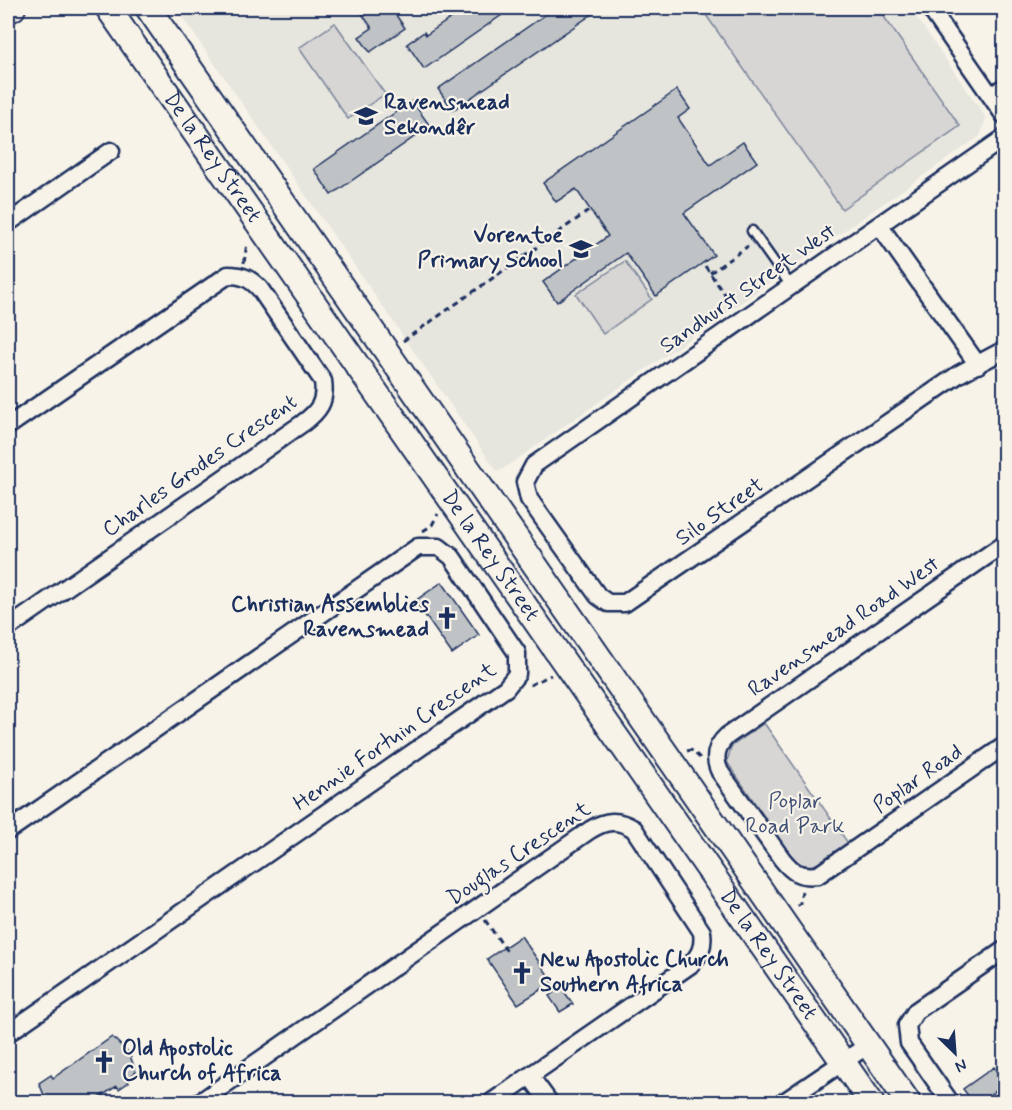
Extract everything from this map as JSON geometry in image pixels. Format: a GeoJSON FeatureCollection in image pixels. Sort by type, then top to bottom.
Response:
{"type":"FeatureCollection","features":[{"type":"Feature","properties":{"kind":"main road"},"geometry":{"type":"LineString","coordinates":[[8,11],[13,8]]}},
{"type":"Feature","properties":{"kind":"main road","name":"De la Rey Street"},"geometry":{"type":"LineString","coordinates":[[108,8],[871,1102]]}},
{"type":"Feature","properties":{"kind":"main road","name":"De la Rey Street"},"geometry":{"type":"LineString","coordinates":[[148,8],[908,1102]]}},
{"type":"Feature","properties":{"kind":"street"},"geometry":{"type":"LineString","coordinates":[[930,8],[998,92],[1005,115]]}},
{"type":"Feature","properties":{"kind":"street","name":"Sandhurst Street West"},"geometry":{"type":"LineString","coordinates":[[525,482],[534,465],[1005,138]]}},
{"type":"Feature","properties":{"kind":"street"},"geometry":{"type":"LineString","coordinates":[[8,223],[111,151]]}},
{"type":"Feature","properties":{"kind":"street"},"geometry":{"type":"LineString","coordinates":[[879,225],[978,365]]}},
{"type":"Feature","properties":{"kind":"street","name":"Charles Grodes Crescent"},"geometry":{"type":"LineString","coordinates":[[8,426],[228,275],[241,275],[251,280],[260,289],[323,381],[325,394],[320,409],[303,423],[8,628]]}},
{"type":"Feature","properties":{"kind":"street","name":"Silo Street"},"geometry":{"type":"LineString","coordinates":[[525,482],[530,499],[598,596],[608,603],[625,603],[959,374],[1005,350]]}},
{"type":"Feature","properties":{"kind":"street","name":"Ravensmead Road West"},"geometry":{"type":"LineString","coordinates":[[711,759],[727,736],[1005,544]]}},
{"type":"Feature","properties":{"kind":"street","name":"Hennie Fortuin Crescent"},"geometry":{"type":"LineString","coordinates":[[8,831],[418,547],[439,548],[452,557],[517,653],[517,674],[506,688],[8,1033]]}},
{"type":"Feature","properties":{"kind":"street","name":"Poplar Road"},"geometry":{"type":"LineString","coordinates":[[711,759],[791,871],[804,877],[818,875],[1005,746]]}},
{"type":"Feature","properties":{"kind":"street","name":"Douglas Crescent"},"geometry":{"type":"LineString","coordinates":[[200,1102],[601,823],[614,820],[634,829],[702,932],[704,944],[699,956],[690,965],[492,1102]]}},
{"type":"Feature","properties":{"kind":"street"},"geometry":{"type":"LineString","coordinates":[[950,1102],[909,1043],[907,1025],[916,1011],[1005,950]]}},
{"type":"Feature","properties":{"kind":"street"},"geometry":{"type":"LineString","coordinates":[[784,1102],[868,1045]]}},
{"type":"Feature","properties":{"kind":"street"},"geometry":{"type":"LineString","coordinates":[[530,1076],[549,1102]]}},
{"type":"Feature","properties":{"kind":"lane"},"geometry":{"type":"LineString","coordinates":[[752,231],[791,286]]}},
{"type":"Feature","properties":{"kind":"path"},"geometry":{"type":"LineString","coordinates":[[403,341],[590,210]]}},
{"type":"Feature","properties":{"kind":"path"},"geometry":{"type":"LineString","coordinates":[[710,273],[758,239]]}},
{"type":"Feature","properties":{"kind":"path"},"geometry":{"type":"LineString","coordinates":[[244,267],[248,241]]}},
{"type":"Feature","properties":{"kind":"path"},"geometry":{"type":"LineString","coordinates":[[705,266],[738,313]]}},
{"type":"Feature","properties":{"kind":"path"},"geometry":{"type":"LineString","coordinates":[[422,532],[432,525],[438,512]]}},
{"type":"Feature","properties":{"kind":"path"},"geometry":{"type":"LineString","coordinates":[[520,690],[551,675]]}},
{"type":"Feature","properties":{"kind":"path"},"geometry":{"type":"LineString","coordinates":[[687,751],[691,750],[711,759]]}},
{"type":"Feature","properties":{"kind":"path"},"geometry":{"type":"LineString","coordinates":[[795,907],[800,903],[803,886]]}},
{"type":"Feature","properties":{"kind":"path"},"geometry":{"type":"LineString","coordinates":[[477,909],[508,952]]}},
{"type":"Feature","properties":{"kind":"shaded area","name":"Vorentoe Primary School"},"geometry":{"type":"Polygon","coordinates":[[[176,8],[910,8],[986,118],[980,136],[500,471],[496,470],[176,8]]]}},
{"type":"Feature","properties":{"kind":"green space"},"geometry":{"type":"Polygon","coordinates":[[[701,8],[878,8],[960,126],[842,209],[701,8]]]}},
{"type":"Feature","properties":{"kind":"green space"},"geometry":{"type":"Polygon","coordinates":[[[335,23],[385,94],[348,119],[299,48],[335,23]]]}},
{"type":"Feature","properties":{"kind":"green space"},"geometry":{"type":"Polygon","coordinates":[[[625,261],[652,299],[603,334],[576,294],[625,261]]]}},
{"type":"Feature","properties":{"kind":"green space","name":"Poplar Road Park"},"geometry":{"type":"Polygon","coordinates":[[[764,723],[848,843],[817,864],[810,866],[796,863],[727,762],[731,747],[764,723]]]}},
{"type":"Feature","properties":{"kind":"building"},"geometry":{"type":"Polygon","coordinates":[[[358,8],[391,8],[405,28],[370,52],[359,37],[372,28],[358,8]]]}},
{"type":"Feature","properties":{"kind":"building"},"geometry":{"type":"Polygon","coordinates":[[[466,8],[512,8],[424,69],[407,44],[424,32],[426,35],[466,8]]]}},
{"type":"Feature","properties":{"kind":"building"},"geometry":{"type":"Polygon","coordinates":[[[555,8],[601,8],[453,110],[438,89],[555,8]]]}},
{"type":"Feature","properties":{"kind":"building"},"geometry":{"type":"Polygon","coordinates":[[[677,90],[690,109],[678,118],[710,165],[743,142],[757,162],[684,213],[714,255],[656,296],[626,253],[557,302],[543,282],[608,236],[576,189],[556,202],[543,183],[677,90]]]}},
{"type":"Feature","properties":{"kind":"building"},"geometry":{"type":"Polygon","coordinates":[[[412,101],[430,126],[331,195],[314,169],[412,101]]]}},
{"type":"Feature","properties":{"kind":"building","name":"Christian Assemblies Ravensmead"},"geometry":{"type":"Polygon","coordinates":[[[442,582],[479,635],[452,654],[415,601],[442,582]]]}},
{"type":"Feature","properties":{"kind":"building","name":"New Apostolic Church Southern Africa"},"geometry":{"type":"Polygon","coordinates":[[[521,936],[553,982],[518,1004],[487,959],[521,936]]]}},
{"type":"Feature","properties":{"kind":"building"},"geometry":{"type":"Polygon","coordinates":[[[561,987],[573,1004],[560,1012],[549,996],[561,987]]]}},
{"type":"Feature","properties":{"kind":"building","name":"Old Apostolic Church of Africa"},"geometry":{"type":"Polygon","coordinates":[[[112,1037],[129,1053],[136,1072],[127,1079],[129,1082],[119,1089],[117,1086],[92,1102],[47,1102],[39,1083],[51,1075],[53,1078],[112,1037]]]}},
{"type":"Feature","properties":{"kind":"building"},"geometry":{"type":"Polygon","coordinates":[[[994,1067],[1005,1085],[979,1102],[973,1102],[963,1089],[994,1067]]]}},
{"type":"Feature","properties":{"kind":"place","name":"Ravensmead Sekondêr"},"geometry":{"type":"Point","coordinates":[366,116]}},
{"type":"Feature","properties":{"kind":"place","name":"Vorentoe Primary School"},"geometry":{"type":"Point","coordinates":[581,249]}},
{"type":"Feature","properties":{"kind":"place","name":"Christian Assemblies Ravensmead"},"geometry":{"type":"Point","coordinates":[447,618]}},
{"type":"Feature","properties":{"kind":"place","name":"New Apostolic Church Southern Africa"},"geometry":{"type":"Point","coordinates":[522,973]}},
{"type":"Feature","properties":{"kind":"place","name":"Old Apostolic Church of Africa"},"geometry":{"type":"Point","coordinates":[104,1062]}}]}
